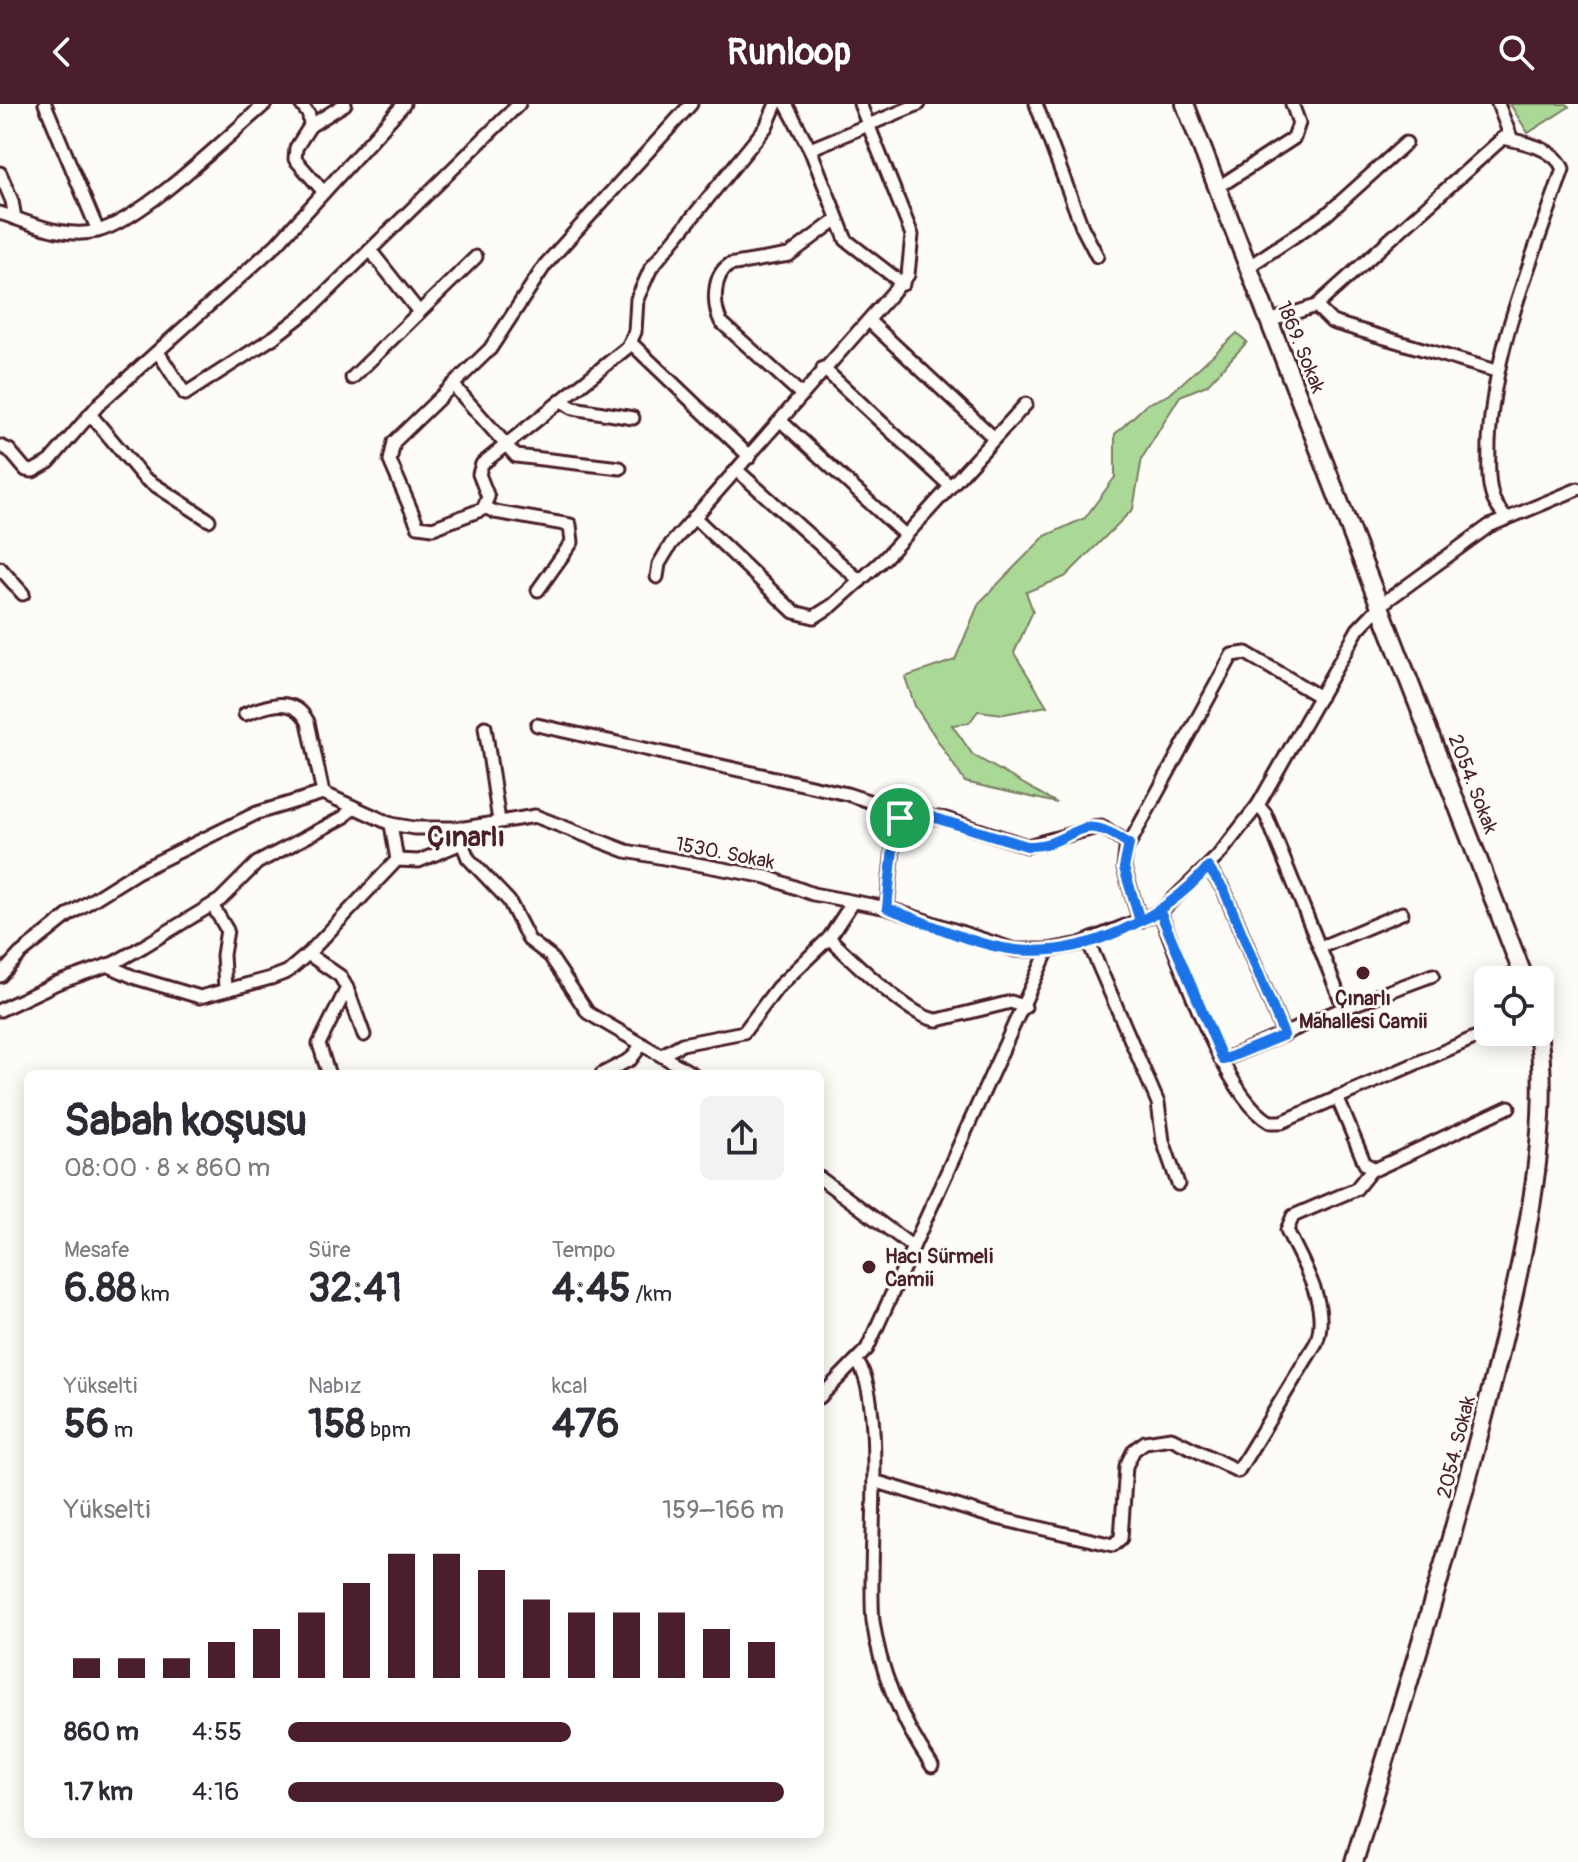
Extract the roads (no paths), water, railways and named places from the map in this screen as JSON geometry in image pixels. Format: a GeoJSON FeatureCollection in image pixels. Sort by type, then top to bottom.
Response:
{"type":"FeatureCollection","features":[{"type":"Feature","properties":{"kind":"main road","name":"1869. Sokak"},"geometry":{"type":"LineString","coordinates":[[1185,104],[1382,604]]}},
{"type":"Feature","properties":{"kind":"main road","name":"2054. Sokak"},"geometry":{"type":"LineString","coordinates":[[1382,604],[1520,966]]}},
{"type":"Feature","properties":{"kind":"main road","name":"2054. Sokak"},"geometry":{"type":"LineString","coordinates":[[1354,1862],[1456,1529],[1509,1317],[1524,1247],[1542,1100],[1539,1046]]}},
{"type":"Feature","properties":{"kind":"street"},"geometry":{"type":"LineString","coordinates":[[45,104],[98,231]]}},
{"type":"Feature","properties":{"kind":"street"},"geometry":{"type":"LineString","coordinates":[[0,213],[64,232],[98,231],[169,187],[265,104]]}},
{"type":"Feature","properties":{"kind":"street"},"geometry":{"type":"LineString","coordinates":[[301,104],[309,115],[310,126]]}},
{"type":"Feature","properties":{"kind":"street"},"geometry":{"type":"LineString","coordinates":[[322,190],[295,159],[296,148],[310,126],[345,104]]}},
{"type":"Feature","properties":{"kind":"street"},"geometry":{"type":"LineString","coordinates":[[0,446],[9,450],[22,468],[33,471],[49,462],[90,414],[303,218],[322,190],[404,104]]}},
{"type":"Feature","properties":{"kind":"street"},"geometry":{"type":"LineString","coordinates":[[158,352],[185,394],[287,328],[519,104]]}},
{"type":"Feature","properties":{"kind":"street"},"geometry":{"type":"LineString","coordinates":[[538,590],[572,542],[570,525],[495,512],[485,507],[433,528],[421,528],[412,520],[390,461],[394,442],[490,349],[545,265],[649,154],[691,104]]}},
{"type":"Feature","properties":{"kind":"street"},"geometry":{"type":"LineString","coordinates":[[485,507],[488,497],[480,478],[480,467],[631,343],[637,299],[651,268],[751,146],[772,118],[776,104]]}},
{"type":"Feature","properties":{"kind":"street"},"geometry":{"type":"LineString","coordinates":[[786,104],[810,149],[846,240],[903,284]]}},
{"type":"Feature","properties":{"kind":"street"},"geometry":{"type":"LineString","coordinates":[[657,577],[664,553],[694,517],[782,422],[823,368],[903,284],[912,262],[912,235],[860,104]]}},
{"type":"Feature","properties":{"kind":"street"},"geometry":{"type":"LineString","coordinates":[[810,149],[919,104]]}},
{"type":"Feature","properties":{"kind":"street"},"geometry":{"type":"LineString","coordinates":[[1036,104],[1082,227],[1097,256]]}},
{"type":"Feature","properties":{"kind":"street"},"geometry":{"type":"LineString","coordinates":[[1217,188],[1294,138],[1299,123],[1292,104]]}},
{"type":"Feature","properties":{"kind":"street"},"geometry":{"type":"LineString","coordinates":[[1498,104],[1512,140]]}},
{"type":"Feature","properties":{"kind":"street"},"geometry":{"type":"LineString","coordinates":[[1269,321],[1316,306],[1503,138],[1526,142],[1559,160],[1563,169],[1530,258],[1496,371],[1491,405],[1489,467],[1493,499],[1506,519]]}},
{"type":"Feature","properties":{"kind":"street"},"geometry":{"type":"LineString","coordinates":[[1248,267],[1326,215],[1406,143]]}},
{"type":"Feature","properties":{"kind":"street"},"geometry":{"type":"LineString","coordinates":[[0,173],[12,201],[15,218]]}},
{"type":"Feature","properties":{"kind":"street"},"geometry":{"type":"LineString","coordinates":[[802,395],[721,322],[716,307],[718,278],[729,265],[789,255],[836,220]]}},
{"type":"Feature","properties":{"kind":"street"},"geometry":{"type":"LineString","coordinates":[[370,250],[419,312]]}},
{"type":"Feature","properties":{"kind":"street"},"geometry":{"type":"LineString","coordinates":[[352,378],[476,257]]}},
{"type":"Feature","properties":{"kind":"street"},"geometry":{"type":"LineString","coordinates":[[1316,306],[1332,322],[1496,371]]}},
{"type":"Feature","properties":{"kind":"street"},"geometry":{"type":"LineString","coordinates":[[869,321],[993,437]]}},
{"type":"Feature","properties":{"kind":"street"},"geometry":{"type":"LineString","coordinates":[[631,343],[750,457]]}},
{"type":"Feature","properties":{"kind":"street"},"geometry":{"type":"LineString","coordinates":[[823,368],[950,486]]}},
{"type":"Feature","properties":{"kind":"street"},"geometry":{"type":"LineString","coordinates":[[454,386],[505,445],[520,457],[620,468]]}},
{"type":"Feature","properties":{"kind":"street"},"geometry":{"type":"LineString","coordinates":[[562,401],[573,408],[633,418]]}},
{"type":"Feature","properties":{"kind":"street"},"geometry":{"type":"LineString","coordinates":[[694,517],[801,616],[818,615],[860,581],[1026,404]]}},
{"type":"Feature","properties":{"kind":"street"},"geometry":{"type":"LineString","coordinates":[[90,414],[144,478],[209,520]]}},
{"type":"Feature","properties":{"kind":"street"},"geometry":{"type":"LineString","coordinates":[[782,422],[905,535]]}},
{"type":"Feature","properties":{"kind":"street"},"geometry":{"type":"LineString","coordinates":[[738,471],[860,581]]}},
{"type":"Feature","properties":{"kind":"street","name":"1530. Sokak"},"geometry":{"type":"LineString","coordinates":[[323,793],[391,824],[414,828],[456,828],[535,816],[626,851],[767,877],[852,903],[887,908],[1015,950],[1048,950],[1088,941],[1160,912],[1208,867],[1258,805],[1358,629],[1382,604],[1489,526],[1578,489]]}},
{"type":"Feature","properties":{"kind":"street"},"geometry":{"type":"LineString","coordinates":[[0,568],[23,594]]}},
{"type":"Feature","properties":{"kind":"street"},"geometry":{"type":"LineString","coordinates":[[1140,921],[1124,868],[1129,844],[1232,655],[1246,653],[1320,697]]}},
{"type":"Feature","properties":{"kind":"street"},"geometry":{"type":"LineString","coordinates":[[0,976],[20,954],[70,914],[137,872],[246,818],[323,793],[308,722],[302,712],[292,705],[277,704],[245,714]]}},
{"type":"Feature","properties":{"kind":"street"},"geometry":{"type":"LineString","coordinates":[[537,725],[847,794],[887,807],[900,818]]}},
{"type":"Feature","properties":{"kind":"street"},"geometry":{"type":"LineString","coordinates":[[485,727],[499,821]]}},
{"type":"Feature","properties":{"kind":"street"},"geometry":{"type":"LineString","coordinates":[[1258,805],[1266,815],[1344,1008]]}},
{"type":"Feature","properties":{"kind":"street"},"geometry":{"type":"LineString","coordinates":[[0,1010],[57,983],[107,965],[212,905],[257,863],[344,817],[353,807]]}},
{"type":"Feature","properties":{"kind":"street"},"geometry":{"type":"LineString","coordinates":[[887,908],[895,828],[900,818],[908,814],[922,814],[1027,846],[1101,826],[1129,844]]}},
{"type":"Feature","properties":{"kind":"street"},"geometry":{"type":"LineString","coordinates":[[391,824],[397,860]]}},
{"type":"Feature","properties":{"kind":"street"},"geometry":{"type":"LineString","coordinates":[[456,828],[468,858],[509,901],[529,940],[550,956],[588,1013],[686,1070]]}},
{"type":"Feature","properties":{"kind":"street"},"geometry":{"type":"LineString","coordinates":[[107,965],[200,997],[287,972],[397,860],[419,861],[462,843]]}},
{"type":"Feature","properties":{"kind":"street"},"geometry":{"type":"LineString","coordinates":[[1208,867],[1224,890],[1284,1035]]}},
{"type":"Feature","properties":{"kind":"street"},"geometry":{"type":"LineString","coordinates":[[662,1055],[682,1044],[744,1032],[777,988],[829,938],[852,903]]}},
{"type":"Feature","properties":{"kind":"street"},"geometry":{"type":"LineString","coordinates":[[212,905],[227,930],[223,955],[225,988]]}},
{"type":"Feature","properties":{"kind":"street"},"geometry":{"type":"LineString","coordinates":[[1160,912],[1240,1093],[1270,1122],[1282,1122],[1474,1038]]}},
{"type":"Feature","properties":{"kind":"street"},"geometry":{"type":"LineString","coordinates":[[1321,947],[1402,913]]}},
{"type":"Feature","properties":{"kind":"street"},"geometry":{"type":"LineString","coordinates":[[829,938],[871,978],[926,1019],[938,1020],[1011,1002],[1025,1007]]}},
{"type":"Feature","properties":{"kind":"street"},"geometry":{"type":"LineString","coordinates":[[1088,941],[1158,1103],[1163,1141],[1178,1184]]}},
{"type":"Feature","properties":{"kind":"street"},"geometry":{"type":"LineString","coordinates":[[824,1393],[857,1362],[883,1321],[913,1247],[1025,1007],[1048,950]]}},
{"type":"Feature","properties":{"kind":"street"},"geometry":{"type":"LineString","coordinates":[[308,954],[340,976],[364,1035]]}},
{"type":"Feature","properties":{"kind":"street"},"geometry":{"type":"LineString","coordinates":[[1223,1060],[1344,1008],[1433,975]]}},
{"type":"Feature","properties":{"kind":"street"},"geometry":{"type":"LineString","coordinates":[[327,1070],[319,1044],[347,988]]}},
{"type":"Feature","properties":{"kind":"street"},"geometry":{"type":"LineString","coordinates":[[610,1070],[631,1059],[642,1044]]}},
{"type":"Feature","properties":{"kind":"street"},"geometry":{"type":"LineString","coordinates":[[1337,1097],[1363,1160],[1372,1169]]}},
{"type":"Feature","properties":{"kind":"street"},"geometry":{"type":"LineString","coordinates":[[874,1481],[993,1517],[1113,1545],[1121,1538],[1126,1466],[1134,1450],[1145,1442],[1171,1438],[1238,1471],[1316,1343],[1321,1328],[1320,1306],[1287,1230],[1293,1216],[1360,1187],[1372,1169],[1384,1167],[1509,1107]]}},
{"type":"Feature","properties":{"kind":"street"},"geometry":{"type":"LineString","coordinates":[[824,1181],[913,1247]]}},
{"type":"Feature","properties":{"kind":"street"},"geometry":{"type":"LineString","coordinates":[[857,1362],[868,1382],[874,1481],[872,1601],[877,1641],[902,1715],[932,1766]]}},
{"type":"Feature","properties":{"kind":"place","name":"Çınarlı Mahallesi Camii"},"geometry":{"type":"Point","coordinates":[1363,973]}},
{"type":"Feature","properties":{"kind":"place","name":"Hacı Sürmeli Camii"},"geometry":{"type":"Point","coordinates":[869,1267]}},
{"type":"Feature","properties":{"kind":"district","name":"Çınarlı"},"geometry":{"type":"Point","coordinates":[466,837]}}]}
